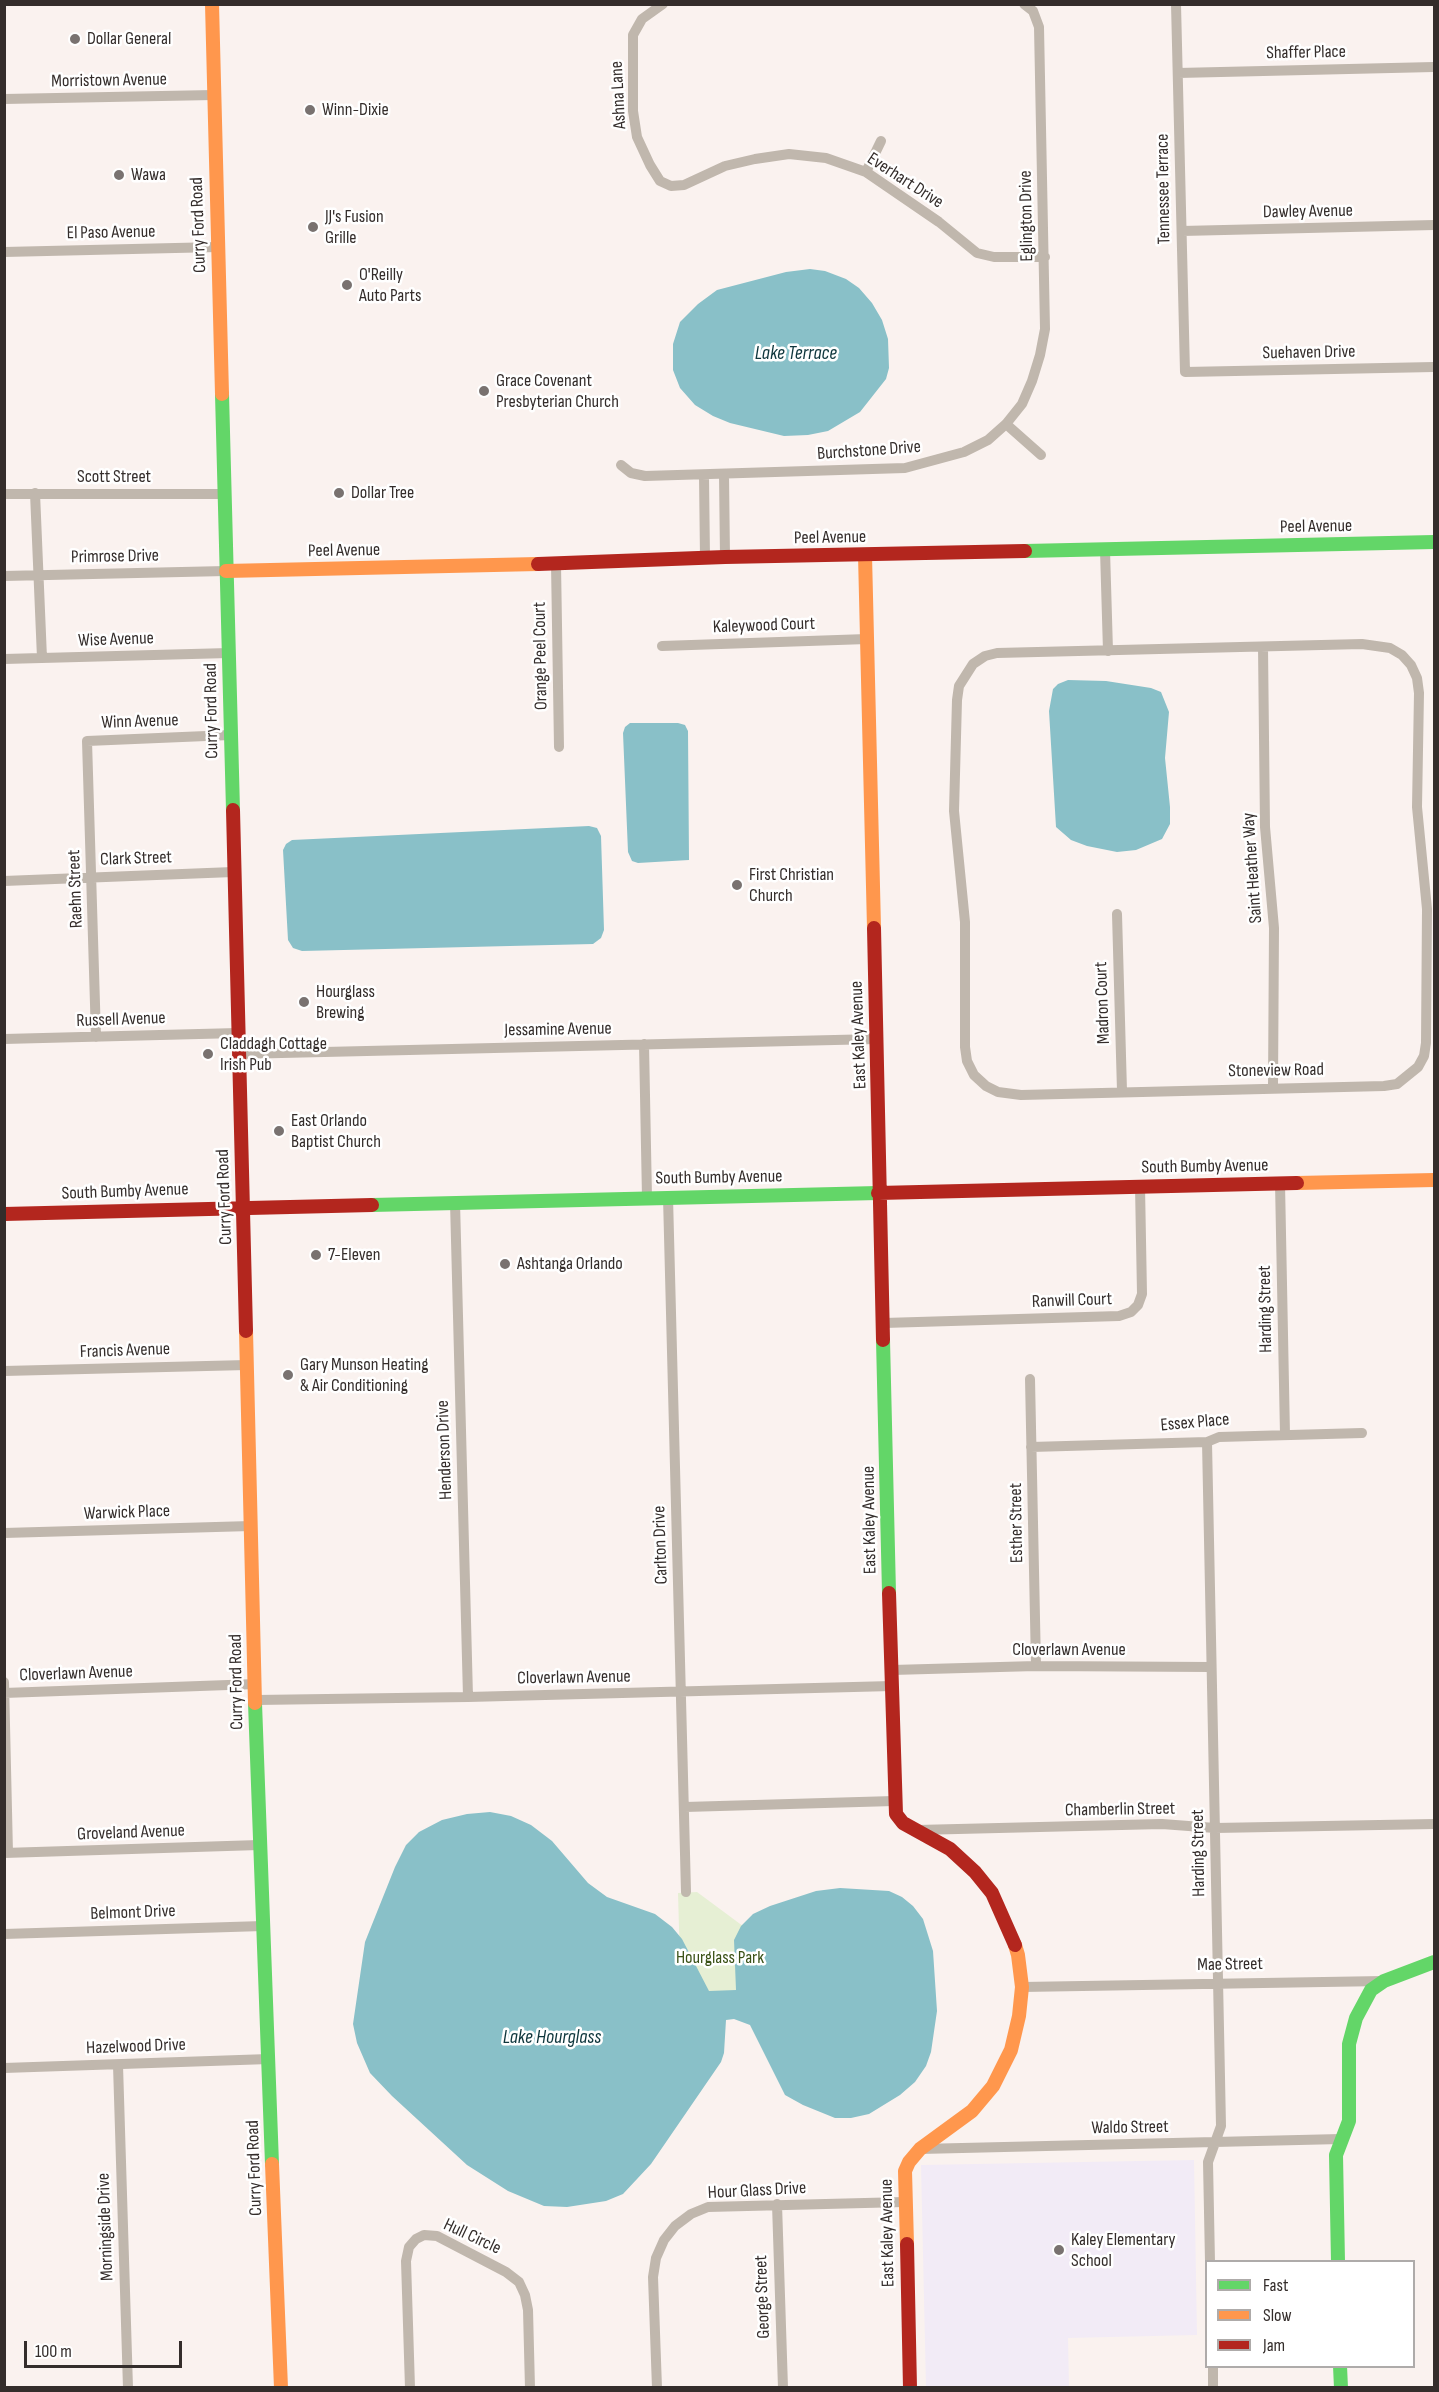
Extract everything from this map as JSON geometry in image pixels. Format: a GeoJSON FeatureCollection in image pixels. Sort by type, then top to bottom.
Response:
{"type":"FeatureCollection","features":[{"type":"Feature","properties":{"kind":"street","name":"Curry Ford Road"},"geometry":{"type":"LineString","coordinates":[[212,4],[259,1845],[281,2388]]}},
{"type":"Feature","properties":{"kind":"street","name":"Ashna Lane"},"geometry":{"type":"LineString","coordinates":[[663,4],[642,19],[633,35],[633,111],[637,137],[650,165],[660,181],[671,186]]}},
{"type":"Feature","properties":{"kind":"street","name":"Eglington Drive"},"geometry":{"type":"LineString","coordinates":[[1006,424],[1022,404],[1040,356],[1045,329],[1039,27],[1033,11],[1024,4]]}},
{"type":"Feature","properties":{"kind":"street","name":"Tennessee Terrace"},"geometry":{"type":"LineString","coordinates":[[1176,4],[1185,372]]}},
{"type":"Feature","properties":{"kind":"street","name":"Shaffer Place"},"geometry":{"type":"LineString","coordinates":[[1178,73],[1434,67]]}},
{"type":"Feature","properties":{"kind":"street","name":"Morristown Avenue"},"geometry":{"type":"LineString","coordinates":[[4,99],[214,95]]}},
{"type":"Feature","properties":{"kind":"street"},"geometry":{"type":"LineString","coordinates":[[866,172],[881,141]]}},
{"type":"Feature","properties":{"kind":"street","name":"Everhart Drive"},"geometry":{"type":"LineString","coordinates":[[671,186],[684,185],[724,166],[789,154],[826,158],[866,172],[939,222],[977,253],[994,257],[1045,257]]}},
{"type":"Feature","properties":{"kind":"street","name":"Dawley Avenue"},"geometry":{"type":"LineString","coordinates":[[1182,231],[1434,225]]}},
{"type":"Feature","properties":{"kind":"street","name":"El Paso Avenue"},"geometry":{"type":"LineString","coordinates":[[4,252],[218,247]]}},
{"type":"Feature","properties":{"kind":"street","name":"Suehaven Drive"},"geometry":{"type":"LineString","coordinates":[[1185,372],[1434,367]]}},
{"type":"Feature","properties":{"kind":"street"},"geometry":{"type":"LineString","coordinates":[[1006,424],[1041,455]]}},
{"type":"Feature","properties":{"kind":"street","name":"Burchstone Drive"},"geometry":{"type":"LineString","coordinates":[[621,465],[631,474],[645,477],[905,468],[964,452],[988,440],[1006,424]]}},
{"type":"Feature","properties":{"kind":"street"},"geometry":{"type":"LineString","coordinates":[[724,475],[725,557]]}},
{"type":"Feature","properties":{"kind":"street"},"geometry":{"type":"LineString","coordinates":[[704,476],[705,558]]}},
{"type":"Feature","properties":{"kind":"street","name":"Scott Street"},"geometry":{"type":"LineString","coordinates":[[4,494],[224,495]]}},
{"type":"Feature","properties":{"kind":"street"},"geometry":{"type":"LineString","coordinates":[[35,494],[42,658]]}},
{"type":"Feature","properties":{"kind":"street","name":"Peel Avenue"},"geometry":{"type":"LineString","coordinates":[[226,571],[556,564],[725,557],[1434,542]]}},
{"type":"Feature","properties":{"kind":"street"},"geometry":{"type":"LineString","coordinates":[[1105,550],[1108,651]]}},
{"type":"Feature","properties":{"kind":"street","name":"East Kaley Avenue"},"geometry":{"type":"LineString","coordinates":[[865,555],[894,1801],[896,1814],[903,1823],[950,1849],[975,1872],[992,1893],[1005,1919],[1018,1955],[1022,1987],[1019,2016],[1011,2050],[993,2086],[972,2111],[920,2149],[905,2171],[910,2388]]}},
{"type":"Feature","properties":{"kind":"street","name":"Orange Peel Court"},"geometry":{"type":"LineString","coordinates":[[556,564],[559,747]]}},
{"type":"Feature","properties":{"kind":"street","name":"Primrose Drive"},"geometry":{"type":"LineString","coordinates":[[4,576],[226,571]]}},
{"type":"Feature","properties":{"kind":"street","name":"Kaleywood Court"},"geometry":{"type":"LineString","coordinates":[[662,646],[867,639]]}},
{"type":"Feature","properties":{"kind":"street","name":"Stoneview Road"},"geometry":{"type":"LineString","coordinates":[[1377,645],[1390,648],[1402,655],[1411,665],[1417,678],[1419,693],[1417,807],[1427,909],[1426,1043],[1424,1056],[1418,1067],[1397,1084],[1010,1095],[986,1086],[974,1075],[965,1047],[965,922],[954,811],[959,686],[974,664],[985,656],[997,653],[1108,651],[1377,645]]}},
{"type":"Feature","properties":{"kind":"street","name":"Saint Heather Way"},"geometry":{"type":"LineString","coordinates":[[1263,647],[1265,826],[1274,928],[1273,1088]]}},
{"type":"Feature","properties":{"kind":"street","name":"Wise Avenue"},"geometry":{"type":"LineString","coordinates":[[4,659],[228,653]]}},
{"type":"Feature","properties":{"kind":"street","name":"Winn Avenue"},"geometry":{"type":"LineString","coordinates":[[87,741],[230,735]]}},
{"type":"Feature","properties":{"kind":"street","name":"Raehn Street"},"geometry":{"type":"LineString","coordinates":[[87,741],[96,1037]]}},
{"type":"Feature","properties":{"kind":"street","name":"Clark Street"},"geometry":{"type":"LineString","coordinates":[[4,881],[233,872]]}},
{"type":"Feature","properties":{"kind":"street","name":"Madron Court"},"geometry":{"type":"LineString","coordinates":[[1117,914],[1122,1091]]}},
{"type":"Feature","properties":{"kind":"street","name":"Russell Avenue"},"geometry":{"type":"LineString","coordinates":[[4,1039],[238,1033]]}},
{"type":"Feature","properties":{"kind":"street","name":"Jessamine Avenue"},"geometry":{"type":"LineString","coordinates":[[239,1054],[877,1039]]}},
{"type":"Feature","properties":{"kind":"street"},"geometry":{"type":"LineString","coordinates":[[644,1044],[647,1197]]}},
{"type":"Feature","properties":{"kind":"street","name":"South Bumby Avenue"},"geometry":{"type":"LineString","coordinates":[[4,1214],[1434,1180]]}},
{"type":"Feature","properties":{"kind":"street","name":"Harding Street"},"geometry":{"type":"LineString","coordinates":[[1280,1183],[1285,1435]]}},
{"type":"Feature","properties":{"kind":"street","name":"Ranwill Court"},"geometry":{"type":"LineString","coordinates":[[884,1323],[1119,1316],[1131,1312],[1138,1305],[1142,1294],[1140,1186]]}},
{"type":"Feature","properties":{"kind":"street","name":"Carlton Drive"},"geometry":{"type":"LineString","coordinates":[[668,1197],[686,1892]]}},
{"type":"Feature","properties":{"kind":"street","name":"Henderson Drive"},"geometry":{"type":"LineString","coordinates":[[454,1202],[468,1697]]}},
{"type":"Feature","properties":{"kind":"street","name":"Francis Avenue"},"geometry":{"type":"LineString","coordinates":[[4,1371],[247,1365]]}},
{"type":"Feature","properties":{"kind":"street","name":"Esther Street"},"geometry":{"type":"LineString","coordinates":[[1030,1379],[1036,1666]]}},
{"type":"Feature","properties":{"kind":"street","name":"Essex Place"},"geometry":{"type":"LineString","coordinates":[[1031,1447],[1207,1442],[1219,1437],[1362,1433]]}},
{"type":"Feature","properties":{"kind":"street","name":"Harding Street"},"geometry":{"type":"LineString","coordinates":[[1207,1442],[1221,2126],[1208,2162],[1210,2260]]}},
{"type":"Feature","properties":{"kind":"street","name":"Warwick Place"},"geometry":{"type":"LineString","coordinates":[[4,1533],[251,1526]]}},
{"type":"Feature","properties":{"kind":"street","name":"Cloverlawn Avenue"},"geometry":{"type":"LineString","coordinates":[[892,1670],[1036,1666],[1211,1667]]}},
{"type":"Feature","properties":{"kind":"street"},"geometry":{"type":"LineString","coordinates":[[4,1682],[6,1853]]}},
{"type":"Feature","properties":{"kind":"street","name":"Cloverlawn Avenue"},"geometry":{"type":"LineString","coordinates":[[5,1693],[256,1684]]}},
{"type":"Feature","properties":{"kind":"street","name":"Cloverlawn Avenue"},"geometry":{"type":"LineString","coordinates":[[256,1700],[892,1686]]}},
{"type":"Feature","properties":{"kind":"street"},"geometry":{"type":"LineString","coordinates":[[685,1807],[894,1801]]}},
{"type":"Feature","properties":{"kind":"street","name":"Chamberlin Street"},"geometry":{"type":"LineString","coordinates":[[914,1831],[1162,1824],[1215,1828],[1434,1824]]}},
{"type":"Feature","properties":{"kind":"street","name":"Groveland Avenue"},"geometry":{"type":"LineString","coordinates":[[6,1853],[259,1845]]}},
{"type":"Feature","properties":{"kind":"street","name":"Belmont Drive"},"geometry":{"type":"LineString","coordinates":[[4,1934],[263,1926]]}},
{"type":"Feature","properties":{"kind":"street","name":"Mae Street"},"geometry":{"type":"LineString","coordinates":[[1022,1987],[1384,1981],[1434,1962]]}},
{"type":"Feature","properties":{"kind":"street"},"geometry":{"type":"LineString","coordinates":[[1338,2260],[1336,2155],[1348,2121],[1349,2044],[1363,2002],[1371,1990],[1384,1981]]}},
{"type":"Feature","properties":{"kind":"street","name":"Hazelwood Drive"},"geometry":{"type":"LineString","coordinates":[[4,2068],[269,2059]]}},
{"type":"Feature","properties":{"kind":"street","name":"Morningside Drive"},"geometry":{"type":"LineString","coordinates":[[118,2065],[128,2388]]}},
{"type":"Feature","properties":{"kind":"street","name":"Waldo Street"},"geometry":{"type":"LineString","coordinates":[[920,2149],[1341,2139]]}},
{"type":"Feature","properties":{"kind":"street","name":"Hour Glass Drive"},"geometry":{"type":"LineString","coordinates":[[657,2388],[653,2277],[656,2258],[664,2240],[675,2226],[691,2214],[708,2207],[904,2202]]}},
{"type":"Feature","properties":{"kind":"street","name":"George Street"},"geometry":{"type":"LineString","coordinates":[[777,2204],[783,2388]]}},
{"type":"Feature","properties":{"kind":"street","name":"Hull Circle"},"geometry":{"type":"LineString","coordinates":[[410,2388],[406,2261],[409,2247],[416,2239],[424,2235],[437,2236],[506,2272],[519,2282],[528,2310],[530,2388]]}},
{"type":"Feature","properties":{"kind":"street"},"geometry":{"type":"LineString","coordinates":[[1213,2368],[1213,2388]]}},
{"type":"Feature","properties":{"kind":"street"},"geometry":{"type":"LineString","coordinates":[[1340,2368],[1341,2388]]}},
{"type":"Feature","properties":{"kind":"shaded area","name":"Kaley Elementary School"},"geometry":{"type":"Polygon","coordinates":[[[1194,2160],[1197,2335],[1068,2338],[1069,2387],[926,2387],[921,2165],[1194,2160]]]}},
{"type":"Feature","properties":{"kind":"green space","name":"Hourglass Park"},"geometry":{"type":"Polygon","coordinates":[[[697,1892],[836,1995],[681,1998],[678,1893],[697,1892]]]}},
{"type":"Feature","properties":{"kind":"water","name":"Lake Terrace"},"geometry":{"type":"Polygon","coordinates":[[[810,269],[825,271],[846,279],[859,288],[872,303],[882,320],[888,339],[889,368],[886,379],[860,412],[828,431],[784,436],[730,423],[695,405],[680,388],[673,370],[673,344],[680,322],[698,304],[717,290],[786,272],[810,269]]]}},
{"type":"Feature","properties":{"kind":"water"},"geometry":{"type":"Polygon","coordinates":[[[1068,680],[1106,681],[1151,688],[1161,692],[1169,712],[1165,758],[1170,807],[1170,824],[1162,839],[1136,850],[1117,852],[1071,840],[1056,827],[1049,711],[1053,689],[1068,680]]]}},
{"type":"Feature","properties":{"kind":"water"},"geometry":{"type":"Polygon","coordinates":[[[630,723],[678,723],[685,725],[688,731],[689,860],[638,863],[632,861],[628,852],[623,733],[625,727],[630,723]]]}},
{"type":"Feature","properties":{"kind":"water"},"geometry":{"type":"Polygon","coordinates":[[[589,826],[597,828],[601,836],[604,930],[601,938],[593,944],[302,951],[293,948],[288,940],[283,850],[292,840],[589,826]]]}},
{"type":"Feature","properties":{"kind":"water","name":"Lake Hourglass"},"geometry":{"type":"Polygon","coordinates":[[[490,1812],[511,1816],[531,1825],[552,1841],[588,1883],[607,1897],[655,1914],[672,1927],[682,1939],[709,1991],[736,1990],[734,1940],[741,1926],[753,1914],[816,1891],[840,1888],[889,1891],[902,1897],[923,1919],[933,1951],[937,2011],[931,2052],[926,2066],[915,2082],[900,2095],[869,2114],[851,2118],[835,2118],[785,2095],[750,2025],[734,2019],[726,2020],[724,2053],[721,2062],[651,2164],[623,2194],[606,2201],[567,2207],[544,2206],[508,2191],[467,2165],[370,2073],[357,2043],[353,2024],[365,1942],[406,1845],[419,1832],[442,1820],[467,1814],[490,1812]]]}},
{"type":"Feature","properties":{"kind":"traffic: fast"},"geometry":{"type":"LineString","coordinates":[[222,394],[233,810]]}},
{"type":"Feature","properties":{"kind":"traffic: fast"},"geometry":{"type":"LineString","coordinates":[[1025,551],[1434,542]]}},
{"type":"Feature","properties":{"kind":"traffic: fast"},"geometry":{"type":"LineString","coordinates":[[372,1205],[878,1193]]}},
{"type":"Feature","properties":{"kind":"traffic: fast"},"geometry":{"type":"LineString","coordinates":[[883,1340],[889,1593]]}},
{"type":"Feature","properties":{"kind":"traffic: fast"},"geometry":{"type":"LineString","coordinates":[[255,1703],[272,2164]]}},
{"type":"Feature","properties":{"kind":"traffic: fast"},"geometry":{"type":"LineString","coordinates":[[1338,2260],[1336,2155],[1349,2121],[1349,2044],[1356,2018],[1371,1990],[1384,1981],[1434,1962]]}},
{"type":"Feature","properties":{"kind":"traffic: fast"},"geometry":{"type":"LineString","coordinates":[[1340,2368],[1341,2388]]}},
{"type":"Feature","properties":{"kind":"traffic: slow"},"geometry":{"type":"LineString","coordinates":[[212,4],[222,394]]}},
{"type":"Feature","properties":{"kind":"traffic: slow"},"geometry":{"type":"LineString","coordinates":[[865,555],[874,928]]}},
{"type":"Feature","properties":{"kind":"traffic: slow"},"geometry":{"type":"LineString","coordinates":[[226,571],[538,564]]}},
{"type":"Feature","properties":{"kind":"traffic: slow"},"geometry":{"type":"LineString","coordinates":[[1297,1183],[1434,1180]]}},
{"type":"Feature","properties":{"kind":"traffic: slow"},"geometry":{"type":"LineString","coordinates":[[246,1331],[255,1703]]}},
{"type":"Feature","properties":{"kind":"traffic: slow"},"geometry":{"type":"LineString","coordinates":[[907,2244],[905,2171],[909,2162],[920,2149],[972,2111],[993,2086],[1011,2050],[1019,2016],[1022,1987],[1015,1945]]}},
{"type":"Feature","properties":{"kind":"traffic: slow"},"geometry":{"type":"LineString","coordinates":[[272,2164],[281,2388]]}},
{"type":"Feature","properties":{"kind":"traffic: jam"},"geometry":{"type":"LineString","coordinates":[[538,564],[725,557],[1025,551]]}},
{"type":"Feature","properties":{"kind":"traffic: jam"},"geometry":{"type":"LineString","coordinates":[[233,810],[246,1331]]}},
{"type":"Feature","properties":{"kind":"traffic: jam"},"geometry":{"type":"LineString","coordinates":[[874,928],[883,1340]]}},
{"type":"Feature","properties":{"kind":"traffic: jam"},"geometry":{"type":"LineString","coordinates":[[878,1193],[1297,1183]]}},
{"type":"Feature","properties":{"kind":"traffic: jam"},"geometry":{"type":"LineString","coordinates":[[4,1214],[372,1205]]}},
{"type":"Feature","properties":{"kind":"traffic: jam"},"geometry":{"type":"LineString","coordinates":[[889,1593],[896,1814],[903,1823],[950,1849],[975,1872],[992,1893],[1015,1945]]}},
{"type":"Feature","properties":{"kind":"traffic: jam"},"geometry":{"type":"LineString","coordinates":[[907,2244],[910,2388]]}},
{"type":"Feature","properties":{"kind":"place","name":"Dollar General"},"geometry":{"type":"Point","coordinates":[75,39]}},
{"type":"Feature","properties":{"kind":"place","name":"Winn-Dixie"},"geometry":{"type":"Point","coordinates":[310,110]}},
{"type":"Feature","properties":{"kind":"place","name":"Wawa"},"geometry":{"type":"Point","coordinates":[119,175]}},
{"type":"Feature","properties":{"kind":"place","name":"JJ's Fusion Grille"},"geometry":{"type":"Point","coordinates":[313,227]}},
{"type":"Feature","properties":{"kind":"place","name":"O'Reilly Auto Parts"},"geometry":{"type":"Point","coordinates":[347,285]}},
{"type":"Feature","properties":{"kind":"place","name":"Grace Covenant Presbyterian Church"},"geometry":{"type":"Point","coordinates":[484,391]}},
{"type":"Feature","properties":{"kind":"place","name":"Dollar Tree"},"geometry":{"type":"Point","coordinates":[339,493]}},
{"type":"Feature","properties":{"kind":"place","name":"First Christian Church"},"geometry":{"type":"Point","coordinates":[737,885]}},
{"type":"Feature","properties":{"kind":"place","name":"Hourglass Brewing"},"geometry":{"type":"Point","coordinates":[304,1002]}},
{"type":"Feature","properties":{"kind":"place","name":"Claddagh Cottage Irish Pub"},"geometry":{"type":"Point","coordinates":[208,1054]}},
{"type":"Feature","properties":{"kind":"place","name":"East Orlando Baptist Church"},"geometry":{"type":"Point","coordinates":[279,1131]}},
{"type":"Feature","properties":{"kind":"place","name":"7-Eleven"},"geometry":{"type":"Point","coordinates":[316,1255]}},
{"type":"Feature","properties":{"kind":"place","name":"Ashtanga Orlando"},"geometry":{"type":"Point","coordinates":[505,1264]}},
{"type":"Feature","properties":{"kind":"place","name":"Gary Munson Heating & Air Conditioning"},"geometry":{"type":"Point","coordinates":[288,1375]}},
{"type":"Feature","properties":{"kind":"place","name":"Kaley Elementary School"},"geometry":{"type":"Point","coordinates":[1059,2250]}}]}
